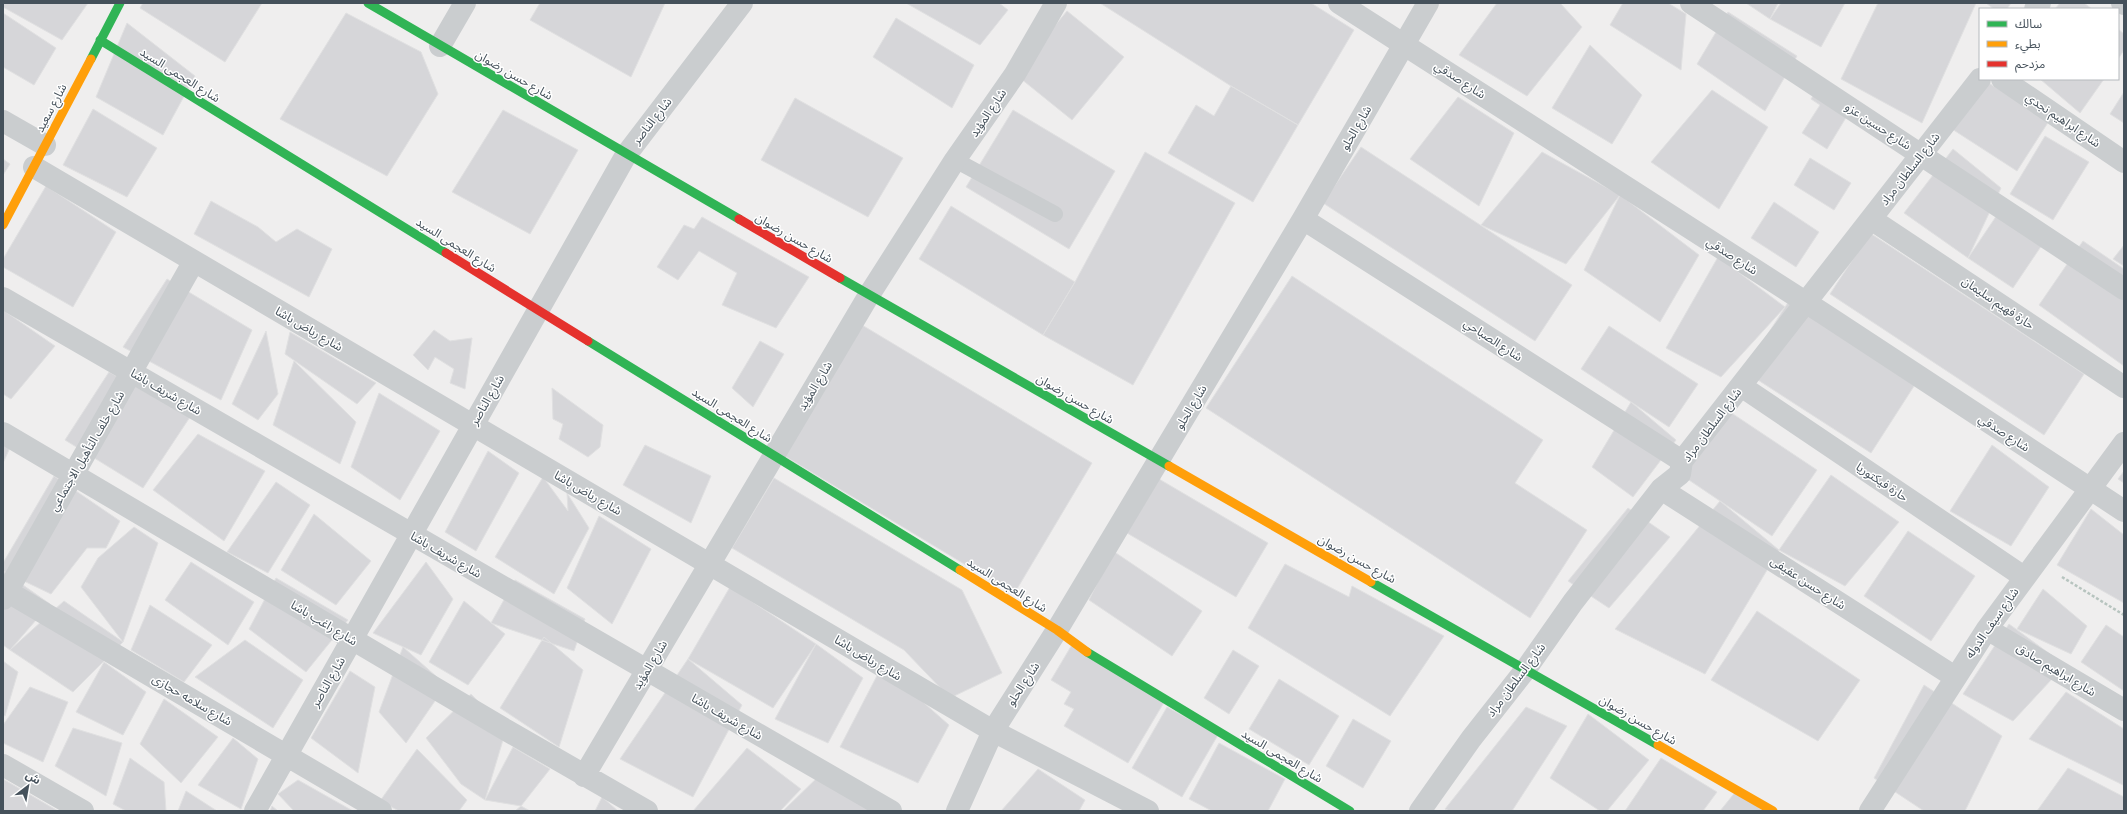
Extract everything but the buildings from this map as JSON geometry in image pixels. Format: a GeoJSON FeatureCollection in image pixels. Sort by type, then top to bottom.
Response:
{"type":"FeatureCollection","features":[{"type":"Feature","properties":{"kind":"street","name":"شارع سعيد"},"geometry":{"type":"LineString","coordinates":[[3,224],[120,3]]}},
{"type":"Feature","properties":{"kind":"street","name":"شارع حسن رضوان"},"geometry":{"type":"LineString","coordinates":[[368,3],[626,155],[869,295],[1773,811]]}},
{"type":"Feature","properties":{"kind":"street"},"geometry":{"type":"LineString","coordinates":[[440,46],[465,3]]}},
{"type":"Feature","properties":{"kind":"street","name":"شارع الناصر"},"geometry":{"type":"LineString","coordinates":[[255,811],[626,155],[742,3]]}},
{"type":"Feature","properties":{"kind":"street","name":"شارع المؤيد"},"geometry":{"type":"LineString","coordinates":[[584,776],[869,295],[955,160],[1015,74],[1056,3]]}},
{"type":"Feature","properties":{"kind":"street","name":"شارع صدقي"},"geometry":{"type":"LineString","coordinates":[[1339,3],[1806,302],[2124,511]]}},
{"type":"Feature","properties":{"kind":"street","name":"شارع الحلو"},"geometry":{"type":"LineString","coordinates":[[957,811],[993,731],[1057,630],[1303,219],[1428,3]]}},
{"type":"Feature","properties":{"kind":"street","name":"شارع حسين عزو"},"geometry":{"type":"LineString","coordinates":[[1692,3],[2124,289]]}},
{"type":"Feature","properties":{"kind":"street","name":"شارع العجمى السيد"},"geometry":{"type":"LineString","coordinates":[[100,40],[1057,630],[1073,643],[1350,811]]}},
{"type":"Feature","properties":{"kind":"street","name":"شارع السلطان مراد"},"geometry":{"type":"LineString","coordinates":[[1420,811],[1471,739],[1526,669],[1573,602],[1661,489],[1680,474],[1682,462],[1979,80]]}},
{"type":"Feature","properties":{"kind":"street","name":"شارع ابراهيم نجدي"},"geometry":{"type":"LineString","coordinates":[[2003,80],[2124,162]]}},
{"type":"Feature","properties":{"kind":"street"},"geometry":{"type":"LineString","coordinates":[[3,121],[45,145]]}},
{"type":"Feature","properties":{"kind":"street","name":"شارع رياض باشا"},"geometry":{"type":"LineString","coordinates":[[34,167],[993,731],[1148,811]]}},
{"type":"Feature","properties":{"kind":"street","name":"شارع الصباحي"},"geometry":{"type":"LineString","coordinates":[[1303,219],[1682,462]]}},
{"type":"Feature","properties":{"kind":"street","name":"حارة فهيم سليمان"},"geometry":{"type":"LineString","coordinates":[[1871,219],[2124,387]]}},
{"type":"Feature","properties":{"kind":"street","name":"شارع خلف التأهيل الاجتماعي"},"geometry":{"type":"LineString","coordinates":[[4,593],[74,474],[194,262]]}},
{"type":"Feature","properties":{"kind":"street","name":"شارع شريف باشا"},"geometry":{"type":"LineString","coordinates":[[3,298],[646,671],[891,811]]}},
{"type":"Feature","properties":{"kind":"street","name":"حارة فيكتوريا"},"geometry":{"type":"LineString","coordinates":[[1741,386],[2030,569]]}},
{"type":"Feature","properties":{"kind":"street","name":"شارع راغب باشا"},"geometry":{"type":"LineString","coordinates":[[3,433],[584,776],[647,811]]}},
{"type":"Feature","properties":{"kind":"street","name":"شارع سيف الدوله"},"geometry":{"type":"LineString","coordinates":[[1870,811],[1987,629],[2124,443]]}},
{"type":"Feature","properties":{"kind":"street","name":"شارع حسن عفيفى"},"geometry":{"type":"LineString","coordinates":[[1661,489],[1955,677]]}},
{"type":"Feature","properties":{"kind":"street","name":"شارع سلامه حجازى"},"geometry":{"type":"LineString","coordinates":[[4,593],[381,811]]}},
{"type":"Feature","properties":{"kind":"street","name":"شارع ابراهيم صادق"},"geometry":{"type":"LineString","coordinates":[[1987,629],[2124,710]]}},
{"type":"Feature","properties":{"kind":"street"},"geometry":{"type":"LineString","coordinates":[[3,765],[83,811]]}},
{"type":"Feature","properties":{"kind":"lane"},"geometry":{"type":"LineString","coordinates":[[955,160],[1055,214]]}},
{"type":"Feature","properties":{"kind":"path"},"geometry":{"type":"LineString","coordinates":[[2030,569],[2124,615]]}},
{"type":"Feature","properties":{"kind":"traffic: fast"},"geometry":{"type":"LineString","coordinates":[[91,59],[120,3]]}},
{"type":"Feature","properties":{"kind":"traffic: fast"},"geometry":{"type":"LineString","coordinates":[[368,3],[739,219]]}},
{"type":"Feature","properties":{"kind":"traffic: fast"},"geometry":{"type":"LineString","coordinates":[[100,40],[446,253]]}},
{"type":"Feature","properties":{"kind":"traffic: fast"},"geometry":{"type":"LineString","coordinates":[[840,278],[1169,466]]}},
{"type":"Feature","properties":{"kind":"traffic: fast"},"geometry":{"type":"LineString","coordinates":[[588,341],[960,570]]}},
{"type":"Feature","properties":{"kind":"traffic: fast"},"geometry":{"type":"LineString","coordinates":[[1371,582],[1658,745]]}},
{"type":"Feature","properties":{"kind":"traffic: fast"},"geometry":{"type":"LineString","coordinates":[[1087,652],[1350,811]]}},
{"type":"Feature","properties":{"kind":"traffic: slow"},"geometry":{"type":"LineString","coordinates":[[3,225],[91,59]]}},
{"type":"Feature","properties":{"kind":"traffic: slow"},"geometry":{"type":"LineString","coordinates":[[1169,466],[1371,582]]}},
{"type":"Feature","properties":{"kind":"traffic: slow"},"geometry":{"type":"LineString","coordinates":[[960,570],[1057,630],[1087,652]]}},
{"type":"Feature","properties":{"kind":"traffic: slow"},"geometry":{"type":"LineString","coordinates":[[1658,745],[1773,811]]}},
{"type":"Feature","properties":{"kind":"traffic: jam"},"geometry":{"type":"LineString","coordinates":[[739,219],[840,278]]}},
{"type":"Feature","properties":{"kind":"traffic: jam"},"geometry":{"type":"LineString","coordinates":[[446,253],[588,341]]}}]}
